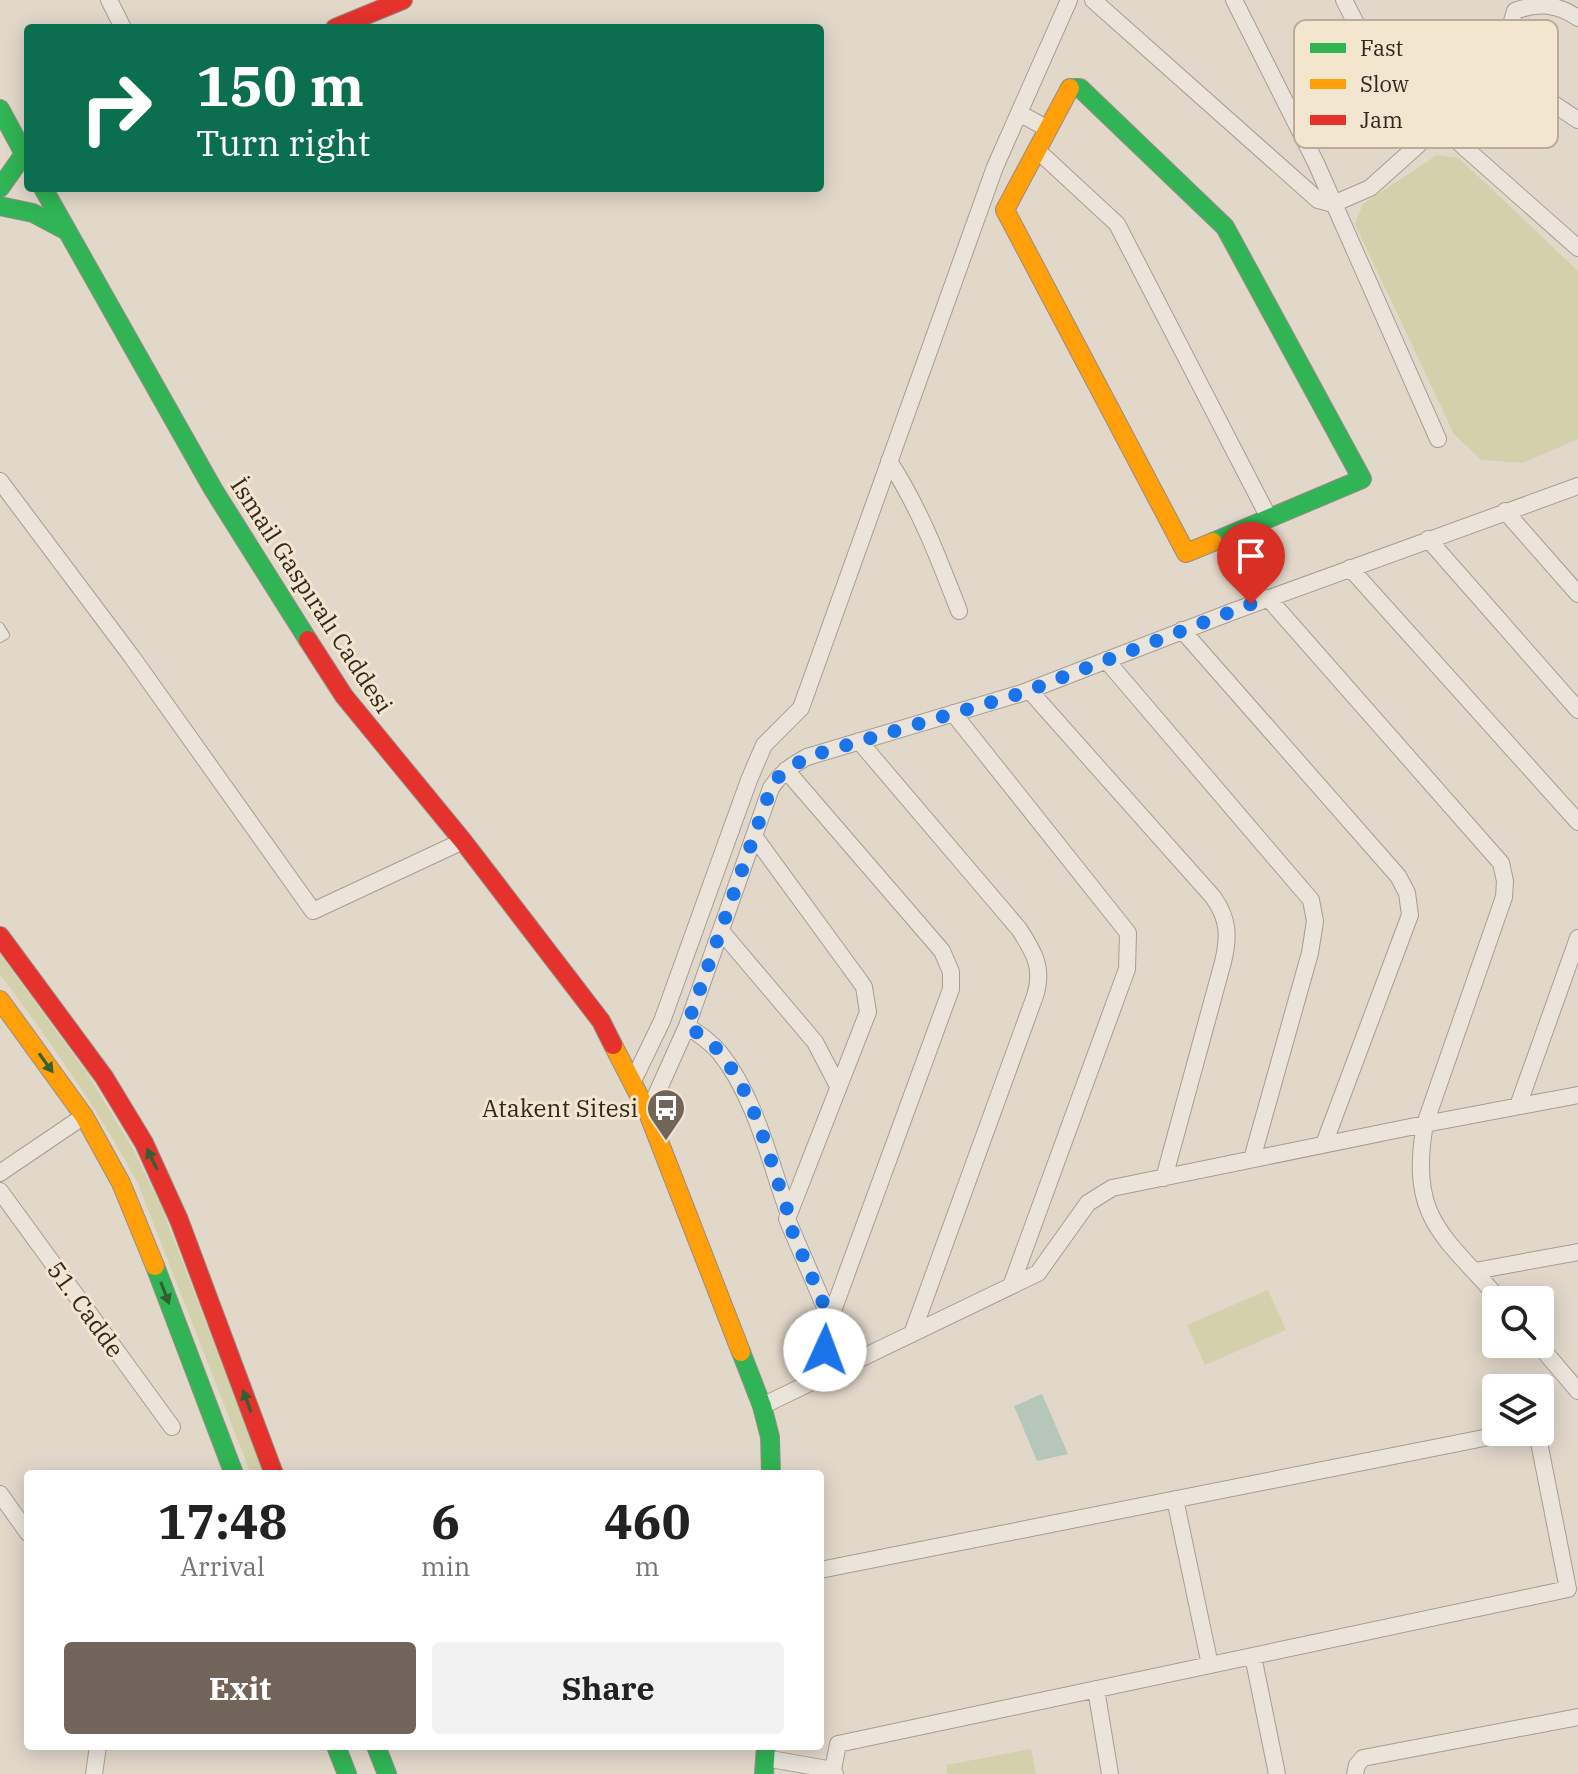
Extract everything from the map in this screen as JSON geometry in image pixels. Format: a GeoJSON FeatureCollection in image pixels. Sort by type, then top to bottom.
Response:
{"type":"FeatureCollection","features":[{"type":"Feature","properties":{"kind":"main road"},"geometry":{"type":"LineString","coordinates":[[345,24],[403,0]]}},
{"type":"Feature","properties":{"kind":"main road"},"geometry":{"type":"LineString","coordinates":[[1070,88],[1080,88],[1225,227],[1362,479],[1186,553],[1005,210],[1037,150],[1070,88]]}},
{"type":"Feature","properties":{"kind":"main road"},"geometry":{"type":"LineString","coordinates":[[0,109],[24,151]]}},
{"type":"Feature","properties":{"kind":"main road"},"geometry":{"type":"LineString","coordinates":[[0,155],[24,156]]}},
{"type":"Feature","properties":{"kind":"main road"},"geometry":{"type":"LineString","coordinates":[[0,188],[24,160]]}},
{"type":"Feature","properties":{"kind":"main road","name":"İsmail Gaspıralı Caddesi"},"geometry":{"type":"LineString","coordinates":[[45,192],[213,489],[344,696],[463,841],[601,1021],[648,1113],[762,1406],[770,1437],[771,1470]]}},
{"type":"Feature","properties":{"kind":"main road"},"geometry":{"type":"LineString","coordinates":[[0,206],[33,213],[67,231]]}},
{"type":"Feature","properties":{"kind":"main road"},"geometry":{"type":"LineString","coordinates":[[0,936],[104,1077],[144,1143],[179,1220],[273,1470]]}},
{"type":"Feature","properties":{"kind":"main road"},"geometry":{"type":"LineString","coordinates":[[0,1000],[84,1116],[109,1161],[138,1222],[232,1470]]}},
{"type":"Feature","properties":{"kind":"main road"},"geometry":{"type":"LineString","coordinates":[[338,1750],[347,1774]]}},
{"type":"Feature","properties":{"kind":"main road"},"geometry":{"type":"LineString","coordinates":[[378,1750],[387,1774]]}},
{"type":"Feature","properties":{"kind":"street"},"geometry":{"type":"LineString","coordinates":[[109,0],[121,24]]}},
{"type":"Feature","properties":{"kind":"street"},"geometry":{"type":"LineString","coordinates":[[632,1083],[662,1021],[764,745],[801,708],[995,167],[1069,0]]}},
{"type":"Feature","properties":{"kind":"street"},"geometry":{"type":"LineString","coordinates":[[1093,0],[1318,200],[1333,204],[1370,188],[1415,148]]}},
{"type":"Feature","properties":{"kind":"street"},"geometry":{"type":"LineString","coordinates":[[1234,0],[1294,119]]}},
{"type":"Feature","properties":{"kind":"street"},"geometry":{"type":"LineString","coordinates":[[1344,0],[1354,20]]}},
{"type":"Feature","properties":{"kind":"street"},"geometry":{"type":"LineString","coordinates":[[1512,20],[1515,11],[1544,4],[1565,9],[1578,18]]}},
{"type":"Feature","properties":{"kind":"street"},"geometry":{"type":"LineString","coordinates":[[1558,107],[1578,120]]}},
{"type":"Feature","properties":{"kind":"street"},"geometry":{"type":"LineString","coordinates":[[1019,113],[1048,129]]}},
{"type":"Feature","properties":{"kind":"street"},"geometry":{"type":"LineString","coordinates":[[1308,148],[1438,439]]}},
{"type":"Feature","properties":{"kind":"street"},"geometry":{"type":"LineString","coordinates":[[1465,148],[1578,248]]}},
{"type":"Feature","properties":{"kind":"street"},"geometry":{"type":"LineString","coordinates":[[1037,150],[1117,224],[1269,518]]}},
{"type":"Feature","properties":{"kind":"street"},"geometry":{"type":"LineString","coordinates":[[889,461],[910,493],[959,611]]}},
{"type":"Feature","properties":{"kind":"street"},"geometry":{"type":"LineString","coordinates":[[0,481],[132,657],[313,911],[463,841]]}},
{"type":"Feature","properties":{"kind":"street"},"geometry":{"type":"LineString","coordinates":[[648,1113],[687,1026],[771,788],[786,770],[807,757],[1029,690],[1268,598],[1578,486]]}},
{"type":"Feature","properties":{"kind":"street"},"geometry":{"type":"LineString","coordinates":[[1505,511],[1578,594]]}},
{"type":"Feature","properties":{"kind":"street"},"geometry":{"type":"LineString","coordinates":[[1428,539],[1578,710]]}},
{"type":"Feature","properties":{"kind":"street"},"geometry":{"type":"LineString","coordinates":[[1350,568],[1578,822]]}},
{"type":"Feature","properties":{"kind":"street"},"geometry":{"type":"LineString","coordinates":[[1268,598],[1501,863],[1504,897],[1425,1124],[1420,1160],[1425,1201],[1442,1238],[1488,1286]]}},
{"type":"Feature","properties":{"kind":"street"},"geometry":{"type":"LineString","coordinates":[[1182,630],[1398,876],[1410,905],[1400,943],[1324,1144]]}},
{"type":"Feature","properties":{"kind":"street"},"geometry":{"type":"LineString","coordinates":[[1106,660],[1311,900],[1315,921],[1310,953],[1252,1159]]}},
{"type":"Feature","properties":{"kind":"street"},"geometry":{"type":"LineString","coordinates":[[1029,690],[1213,897],[1226,921],[1227,945],[1223,962],[1164,1178]]}},
{"type":"Feature","properties":{"kind":"street"},"geometry":{"type":"LineString","coordinates":[[953,713],[1128,933],[1127,969],[1011,1286]]}},
{"type":"Feature","properties":{"kind":"street"},"geometry":{"type":"LineString","coordinates":[[859,741],[1019,929],[1033,950],[1040,973],[1035,996],[912,1334]]}},
{"type":"Feature","properties":{"kind":"street"},"geometry":{"type":"LineString","coordinates":[[786,770],[942,951],[953,980],[919,1083],[830,1319],[825,1350],[827,1374]]}},
{"type":"Feature","properties":{"kind":"street"},"geometry":{"type":"LineString","coordinates":[[754,836],[864,987],[868,1012],[787,1219],[830,1319]]}},
{"type":"Feature","properties":{"kind":"street"},"geometry":{"type":"LineString","coordinates":[[721,931],[815,1042],[838,1086]]}},
{"type":"Feature","properties":{"kind":"street"},"geometry":{"type":"LineString","coordinates":[[1518,1106],[1578,938]]}},
{"type":"Feature","properties":{"kind":"street"},"geometry":{"type":"LineString","coordinates":[[687,1026],[719,1050],[733,1071],[748,1100],[788,1212]]}},
{"type":"Feature","properties":{"kind":"street"},"geometry":{"type":"LineString","coordinates":[[762,1406],[1038,1273],[1088,1203],[1112,1188],[1578,1095]]}},
{"type":"Feature","properties":{"kind":"street"},"geometry":{"type":"LineString","coordinates":[[0,1173],[84,1116]]}},
{"type":"Feature","properties":{"kind":"street","name":"51. Cadde"},"geometry":{"type":"LineString","coordinates":[[0,1191],[172,1427]]}},
{"type":"Feature","properties":{"kind":"street"},"geometry":{"type":"LineString","coordinates":[[1475,1271],[1576,1255]]}},
{"type":"Feature","properties":{"kind":"street"},"geometry":{"type":"LineString","coordinates":[[1550,1358],[1578,1391]]}},
{"type":"Feature","properties":{"kind":"street"},"geometry":{"type":"LineString","coordinates":[[824,1569],[1482,1438]]}},
{"type":"Feature","properties":{"kind":"street"},"geometry":{"type":"LineString","coordinates":[[765,1759],[834,1772],[838,1744],[1568,1589],[1540,1446]]}},
{"type":"Feature","properties":{"kind":"street"},"geometry":{"type":"LineString","coordinates":[[0,1494],[24,1527]]}},
{"type":"Feature","properties":{"kind":"street"},"geometry":{"type":"LineString","coordinates":[[1175,1499],[1210,1665]]}},
{"type":"Feature","properties":{"kind":"street"},"geometry":{"type":"LineString","coordinates":[[1253,1656],[1277,1774]]}},
{"type":"Feature","properties":{"kind":"street"},"geometry":{"type":"LineString","coordinates":[[1096,1689],[1110,1774]]}},
{"type":"Feature","properties":{"kind":"street"},"geometry":{"type":"LineString","coordinates":[[1355,1774],[1363,1758],[1578,1717]]}},
{"type":"Feature","properties":{"kind":"street"},"geometry":{"type":"LineString","coordinates":[[94,1774],[97,1750]]}},
{"type":"Feature","properties":{"kind":"lane"},"geometry":{"type":"LineString","coordinates":[[0,627],[5,635],[0,638]]}},
{"type":"Feature","properties":{"kind":"shaded area"},"geometry":{"type":"Polygon","coordinates":[[[1437,155],[1459,158],[1578,271],[1578,439],[1523,463],[1481,460],[1454,434],[1355,224],[1363,204],[1437,155]]]}},
{"type":"Feature","properties":{"kind":"shaded area"},"geometry":{"type":"Polygon","coordinates":[[[0,954],[87,1073],[133,1149],[161,1206],[262,1470],[249,1470],[138,1184],[90,1103],[0,974],[0,954]]]}},
{"type":"Feature","properties":{"kind":"shaded area"},"geometry":{"type":"Polygon","coordinates":[[[1268,1290],[1286,1330],[1205,1365],[1187,1325],[1268,1290]]]}},
{"type":"Feature","properties":{"kind":"shaded area"},"geometry":{"type":"Polygon","coordinates":[[[1042,1394],[1068,1454],[1037,1461],[1014,1406],[1042,1394]]]}},
{"type":"Feature","properties":{"kind":"shaded area"},"geometry":{"type":"Polygon","coordinates":[[[1031,1749],[1036,1774],[947,1774],[946,1765],[1031,1749]]]}},
{"type":"Feature","properties":{"kind":"traffic: fast"},"geometry":{"type":"LineString","coordinates":[[1070,88],[1080,88],[1225,227],[1362,479],[1213,542]]}},
{"type":"Feature","properties":{"kind":"traffic: fast"},"geometry":{"type":"LineString","coordinates":[[0,109],[24,154]]}},
{"type":"Feature","properties":{"kind":"traffic: fast"},"geometry":{"type":"LineString","coordinates":[[0,188],[24,154]]}},
{"type":"Feature","properties":{"kind":"traffic: fast"},"geometry":{"type":"LineString","coordinates":[[45,192],[213,489],[308,640]]}},
{"type":"Feature","properties":{"kind":"traffic: fast"},"geometry":{"type":"LineString","coordinates":[[0,206],[33,213],[67,231]]}},
{"type":"Feature","properties":{"kind":"traffic: fast"},"geometry":{"type":"LineString","coordinates":[[155,1266],[232,1470]]}},
{"type":"Feature","properties":{"kind":"traffic: fast"},"geometry":{"type":"LineString","coordinates":[[741,1352],[762,1406],[770,1437],[771,1470]]}},
{"type":"Feature","properties":{"kind":"traffic: fast"},"geometry":{"type":"LineString","coordinates":[[338,1750],[347,1774]]}},
{"type":"Feature","properties":{"kind":"traffic: fast"},"geometry":{"type":"LineString","coordinates":[[378,1750],[387,1774]]}},
{"type":"Feature","properties":{"kind":"traffic: fast"},"geometry":{"type":"LineString","coordinates":[[764,1774],[766,1750]]}},
{"type":"Feature","properties":{"kind":"traffic: slow"},"geometry":{"type":"LineString","coordinates":[[1070,88],[1005,210],[1186,553],[1213,542]]}},
{"type":"Feature","properties":{"kind":"traffic: slow"},"geometry":{"type":"LineString","coordinates":[[0,1000],[84,1116],[121,1183],[155,1266]]}},
{"type":"Feature","properties":{"kind":"traffic: slow"},"geometry":{"type":"LineString","coordinates":[[613,1045],[648,1113],[741,1352]]}},
{"type":"Feature","properties":{"kind":"traffic: jam"},"geometry":{"type":"LineString","coordinates":[[345,24],[403,0]]}},
{"type":"Feature","properties":{"kind":"traffic: jam"},"geometry":{"type":"LineString","coordinates":[[308,640],[344,696],[463,841],[601,1021],[613,1045]]}},
{"type":"Feature","properties":{"kind":"traffic: jam"},"geometry":{"type":"LineString","coordinates":[[0,936],[104,1077],[144,1143],[179,1220],[273,1470]]}},
{"type":"Feature","properties":{"kind":"place","name":"Atakent Sitesi"},"geometry":{"type":"Point","coordinates":[666,1142]}},
{"type":"Feature","properties":{"kind":"route"},"geometry":{"type":"LineString","coordinates":[[825,1350],[830,1319],[787,1219],[788,1212],[748,1100],[719,1050],[687,1026],[771,788],[780,775],[807,757],[1022,693],[1251,604]]}}]}
